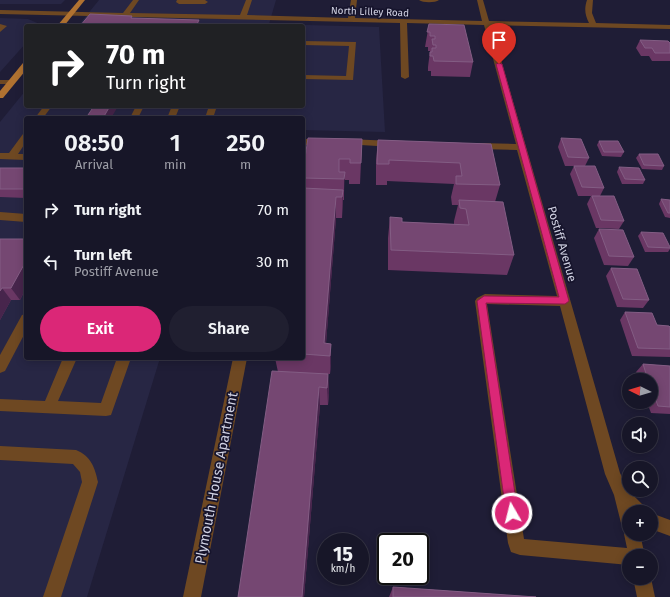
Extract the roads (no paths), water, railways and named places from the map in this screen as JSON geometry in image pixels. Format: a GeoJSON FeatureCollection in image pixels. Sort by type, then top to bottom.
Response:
{"type":"FeatureCollection","features":[{"type":"Feature","properties":{"kind":"main road"},"geometry":{"type":"LineString","coordinates":[[62,24],[82,0]]}},
{"type":"Feature","properties":{"kind":"main road"},"geometry":{"type":"LineString","coordinates":[[0,96],[24,67]]}},
{"type":"Feature","properties":{"kind":"street"},"geometry":{"type":"LineString","coordinates":[[125,15],[136,0]]}},
{"type":"Feature","properties":{"kind":"street"},"geometry":{"type":"LineString","coordinates":[[180,0],[180,2],[205,1],[198,17]]}},
{"type":"Feature","properties":{"kind":"street"},"geometry":{"type":"LineString","coordinates":[[243,18],[249,0]]}},
{"type":"Feature","properties":{"kind":"street"},"geometry":{"type":"LineString","coordinates":[[351,20],[354,0]]}},
{"type":"Feature","properties":{"kind":"street"},"geometry":{"type":"LineString","coordinates":[[422,0],[436,0]]}},
{"type":"Feature","properties":{"kind":"street","name":"Postiff Avenue"},"geometry":{"type":"LineString","coordinates":[[480,0],[613,474],[622,494]]}},
{"type":"Feature","properties":{"kind":"street"},"geometry":{"type":"LineString","coordinates":[[590,0],[588,6],[588,16],[594,25]]}},
{"type":"Feature","properties":{"kind":"street","name":"North Lilley Road"},"geometry":{"type":"LineString","coordinates":[[0,12],[670,27]]}},
{"type":"Feature","properties":{"kind":"street"},"geometry":{"type":"LineString","coordinates":[[217,24],[221,17]]}},
{"type":"Feature","properties":{"kind":"street"},"geometry":{"type":"LineString","coordinates":[[403,22],[405,77]]}},
{"type":"Feature","properties":{"kind":"street"},"geometry":{"type":"LineString","coordinates":[[0,26],[4,26],[0,30]]}},
{"type":"Feature","properties":{"kind":"street"},"geometry":{"type":"LineString","coordinates":[[305,43],[353,44],[350,78],[305,77]]}},
{"type":"Feature","properties":{"kind":"street"},"geometry":{"type":"LineString","coordinates":[[0,82],[11,82]]}},
{"type":"Feature","properties":{"kind":"street"},"geometry":{"type":"LineString","coordinates":[[11,157],[24,139]]}},
{"type":"Feature","properties":{"kind":"street"},"geometry":{"type":"LineString","coordinates":[[305,142],[405,144]]}},
{"type":"Feature","properties":{"kind":"street"},"geometry":{"type":"LineString","coordinates":[[467,146],[522,147]]}},
{"type":"Feature","properties":{"kind":"street"},"geometry":{"type":"LineString","coordinates":[[0,156],[24,157]]}},
{"type":"Feature","properties":{"kind":"street"},"geometry":{"type":"LineString","coordinates":[[0,216],[24,218]]}},
{"type":"Feature","properties":{"kind":"street"},"geometry":{"type":"LineString","coordinates":[[565,301],[484,299],[481,301],[516,543],[517,546],[520,547],[622,556]]}},
{"type":"Feature","properties":{"kind":"street"},"geometry":{"type":"LineString","coordinates":[[0,367],[24,323]]}},
{"type":"Feature","properties":{"kind":"street"},"geometry":{"type":"LineString","coordinates":[[49,407],[69,360]]}},
{"type":"Feature","properties":{"kind":"street"},"geometry":{"type":"LineString","coordinates":[[0,405],[106,410],[123,360]]}},
{"type":"Feature","properties":{"kind":"street","name":"Plymouth House Apartment"},"geometry":{"type":"LineString","coordinates":[[192,597],[240,360]]}},
{"type":"Feature","properties":{"kind":"street"},"geometry":{"type":"LineString","coordinates":[[0,453],[76,457],[87,468],[90,482],[52,597]]}},
{"type":"Feature","properties":{"kind":"street"},"geometry":{"type":"LineString","coordinates":[[625,497],[632,505]]}},
{"type":"Feature","properties":{"kind":"street"},"geometry":{"type":"LineString","coordinates":[[658,524],[670,528]]}},
{"type":"Feature","properties":{"kind":"street"},"geometry":{"type":"LineString","coordinates":[[643,585],[646,597]]}}]}
